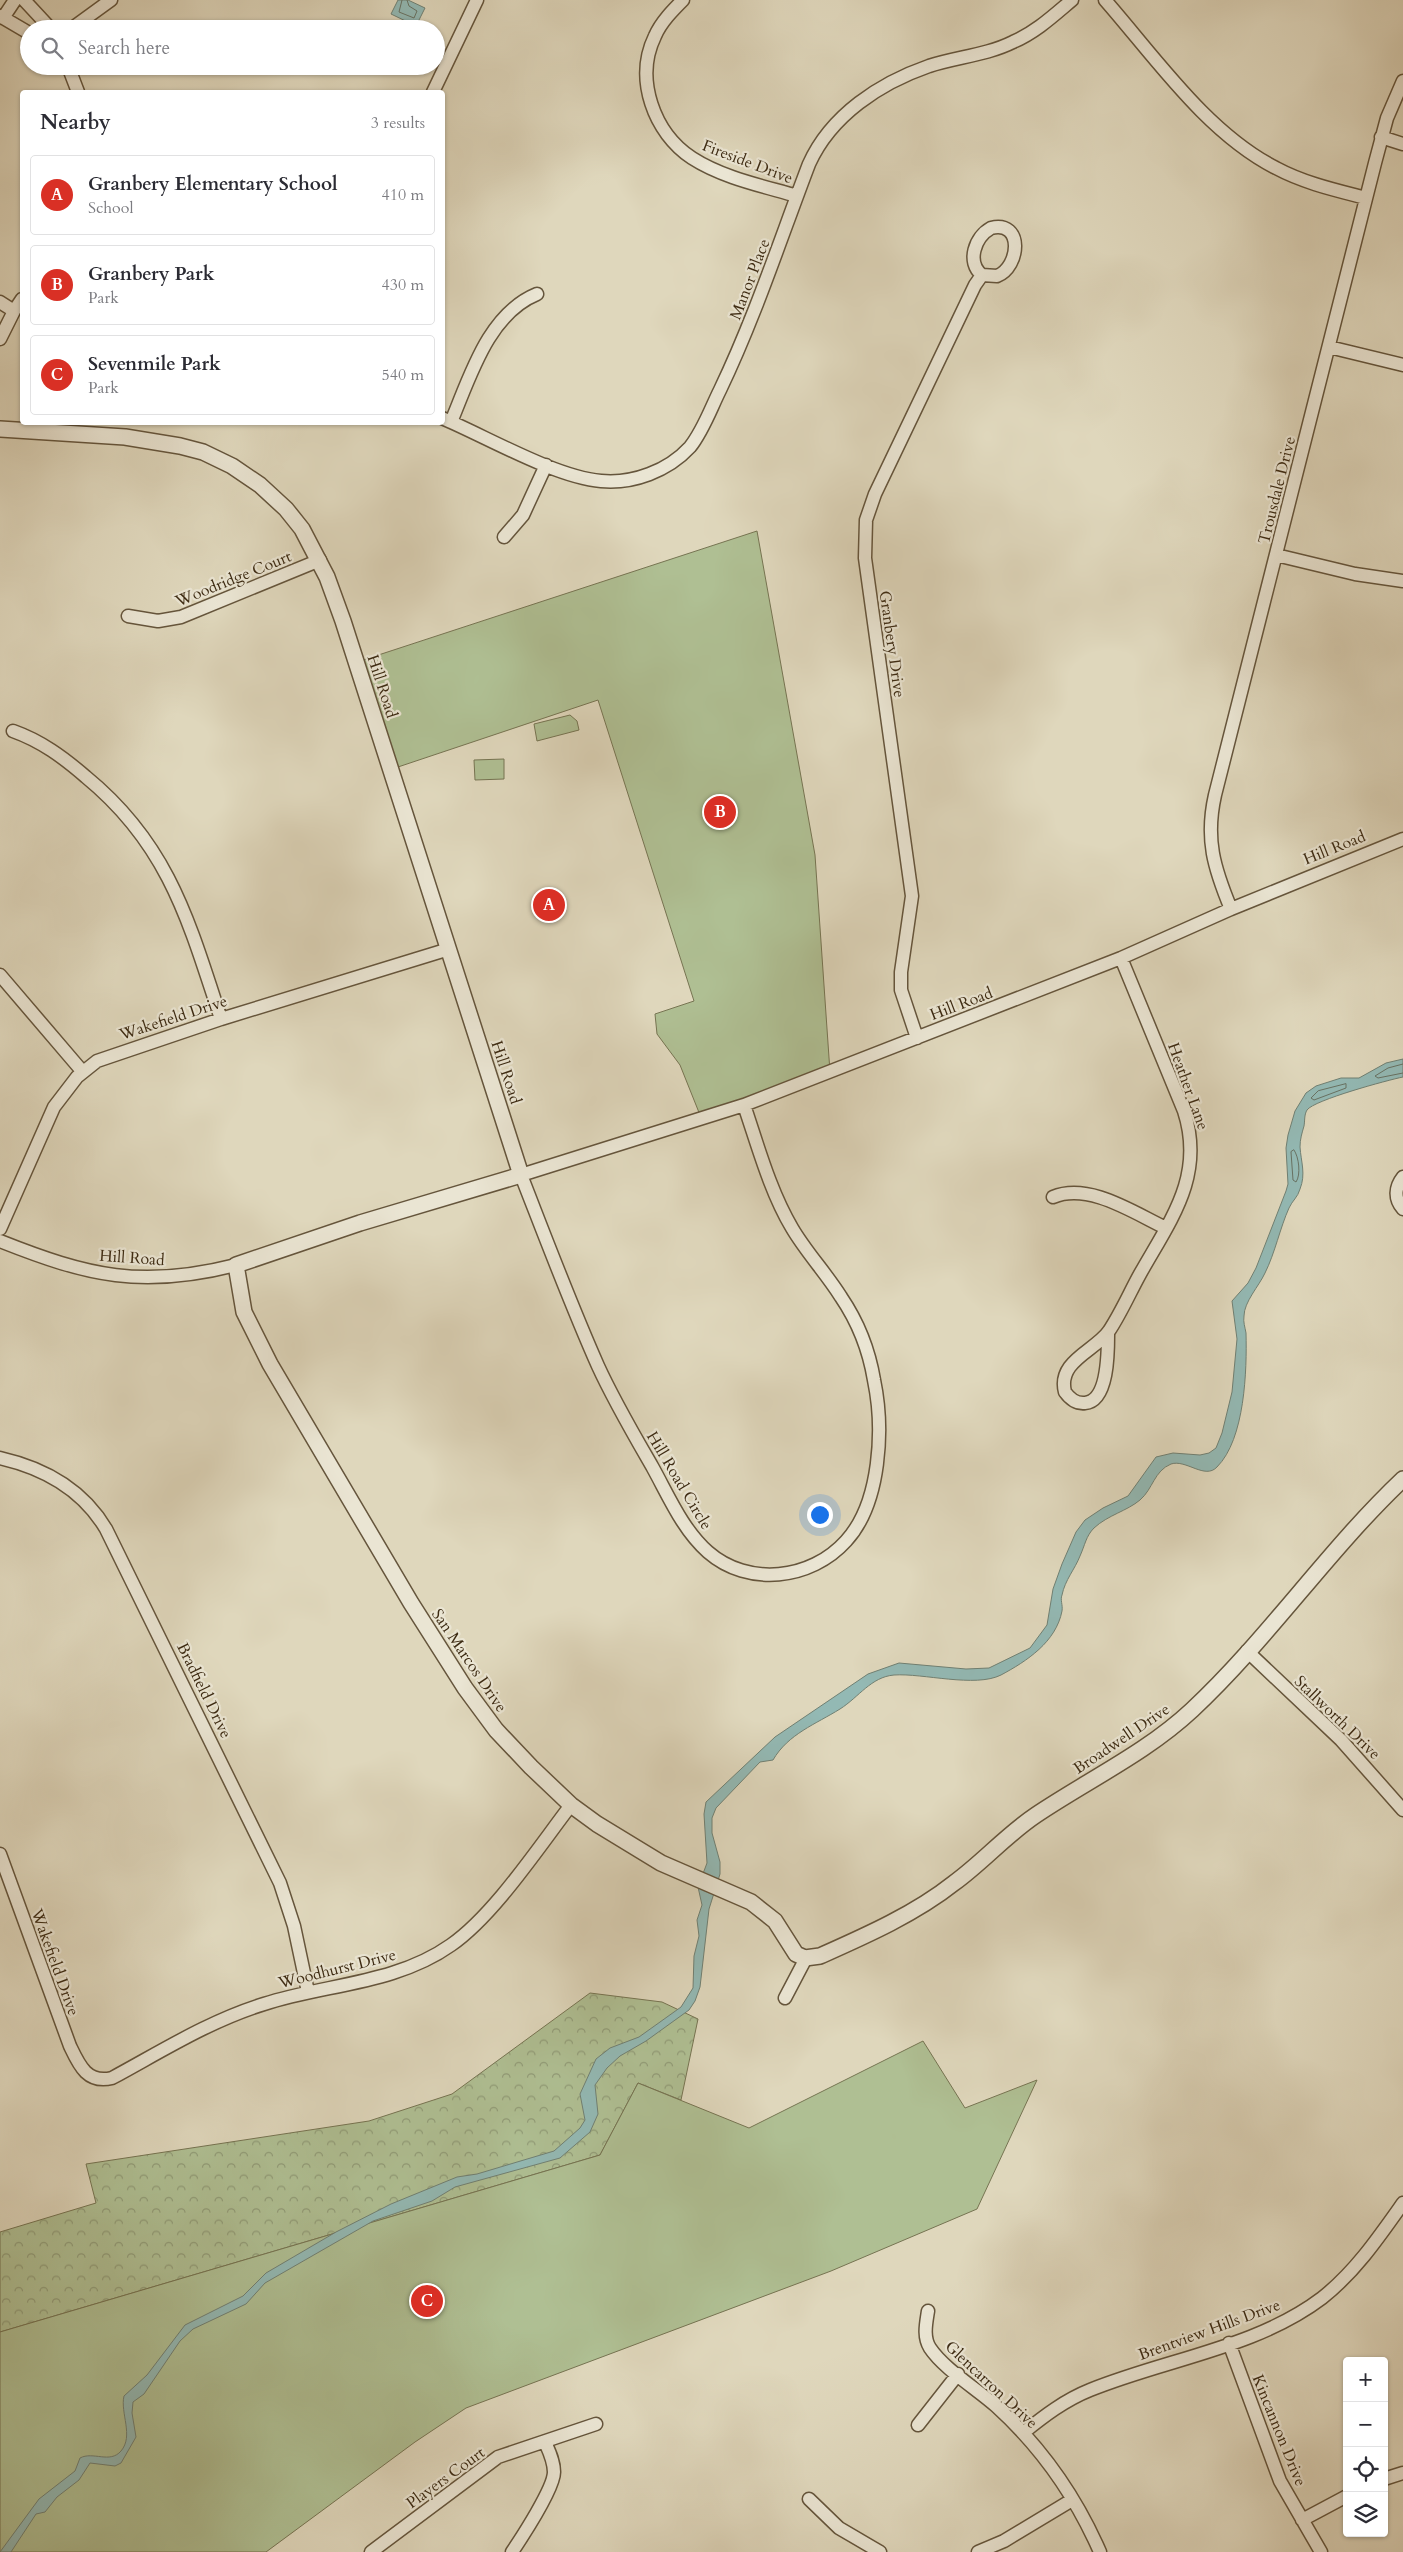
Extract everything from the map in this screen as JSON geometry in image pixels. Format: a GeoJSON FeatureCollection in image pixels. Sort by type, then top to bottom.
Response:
{"type":"FeatureCollection","features":[{"type":"Feature","properties":{"kind":"street"},"geometry":{"type":"LineString","coordinates":[[16,0],[1,17],[20,28]]}},
{"type":"Feature","properties":{"kind":"street"},"geometry":{"type":"LineString","coordinates":[[24,0],[43,20]]}},
{"type":"Feature","properties":{"kind":"street"},"geometry":{"type":"LineString","coordinates":[[83,20],[111,0]]}},
{"type":"Feature","properties":{"kind":"street"},"geometry":{"type":"LineString","coordinates":[[445,67],[478,0]]}},
{"type":"Feature","properties":{"kind":"street","name":"Fireside Drive"},"geometry":{"type":"LineString","coordinates":[[683,0],[658,30],[650,51],[649,93],[658,119],[677,145],[699,162],[738,178],[797,196]]}},
{"type":"Feature","properties":{"kind":"street","name":"Manor Place"},"geometry":{"type":"LineString","coordinates":[[447,420],[546,465],[581,478],[601,481],[627,480],[660,470],[690,446],[710,411],[742,340],[819,144],[841,118],[868,97],[897,79],[930,66],[1012,43],[1042,25],[1072,0]]}},
{"type":"Feature","properties":{"kind":"street"},"geometry":{"type":"LineString","coordinates":[[1105,0],[1205,114],[1236,142],[1286,174],[1366,198]]}},
{"type":"Feature","properties":{"kind":"street"},"geometry":{"type":"LineString","coordinates":[[71,75],[77,90]]}},
{"type":"Feature","properties":{"kind":"street"},"geometry":{"type":"LineString","coordinates":[[434,90],[441,75]]}},
{"type":"Feature","properties":{"kind":"street","name":"Trousdale Drive"},"geometry":{"type":"LineString","coordinates":[[1231,909],[1212,857],[1211,816],[1366,198],[1391,107],[1403,81]]}},
{"type":"Feature","properties":{"kind":"street"},"geometry":{"type":"LineString","coordinates":[[1382,137],[1403,144]]}},
{"type":"Feature","properties":{"kind":"street","name":"Granbery Drive"},"geometry":{"type":"LineString","coordinates":[[917,1038],[901,990],[901,972],[912,896],[869,588],[865,531],[875,494],[982,275]]}},
{"type":"Feature","properties":{"kind":"street"},"geometry":{"type":"LineString","coordinates":[[447,420],[487,343],[512,309],[537,294]]}},
{"type":"Feature","properties":{"kind":"street"},"geometry":{"type":"LineString","coordinates":[[0,302],[14,311]]}},
{"type":"Feature","properties":{"kind":"street"},"geometry":{"type":"LineString","coordinates":[[0,339],[20,303]]}},
{"type":"Feature","properties":{"kind":"street"},"geometry":{"type":"LineString","coordinates":[[1329,347],[1403,365]]}},
{"type":"Feature","properties":{"kind":"street","name":"Hill Road"},"geometry":{"type":"LineString","coordinates":[[0,429],[125,437],[180,446],[210,455],[244,473],[274,496],[302,529],[320,560],[340,613],[521,1175]]}},
{"type":"Feature","properties":{"kind":"street"},"geometry":{"type":"LineString","coordinates":[[504,537],[523,515],[546,465]]}},
{"type":"Feature","properties":{"kind":"street"},"geometry":{"type":"LineString","coordinates":[[1276,555],[1355,574],[1403,581]]}},
{"type":"Feature","properties":{"kind":"street","name":"Woodridge Court"},"geometry":{"type":"LineString","coordinates":[[128,616],[158,621],[182,617],[320,560]]}},
{"type":"Feature","properties":{"kind":"street"},"geometry":{"type":"LineString","coordinates":[[13,730],[44,744],[77,769],[117,804],[141,832],[165,870],[177,894],[220,1019]]}},
{"type":"Feature","properties":{"kind":"street","name":"Hill Road"},"geometry":{"type":"LineString","coordinates":[[0,1241],[66,1265],[115,1277],[175,1277],[210,1272],[236,1265],[360,1222],[521,1175],[744,1105],[1121,958],[1231,909],[1403,839]]}},
{"type":"Feature","properties":{"kind":"street","name":"Wakefield Drive"},"geometry":{"type":"LineString","coordinates":[[0,1229],[54,1107],[82,1071],[96,1061],[220,1019],[449,949]]}},
{"type":"Feature","properties":{"kind":"street","name":"Heather Lane"},"geometry":{"type":"LineString","coordinates":[[1108,1332],[1106,1371],[1102,1387],[1092,1401],[1084,1404],[1076,1402],[1065,1392],[1066,1373],[1075,1360],[1108,1332],[1166,1228],[1187,1182],[1192,1150],[1191,1135],[1180,1099],[1121,958]]}},
{"type":"Feature","properties":{"kind":"street"},"geometry":{"type":"LineString","coordinates":[[0,975],[82,1071]]}},
{"type":"Feature","properties":{"kind":"street","name":"Hill Road Circle"},"geometry":{"type":"LineString","coordinates":[[521,1175],[568,1296],[604,1379],[688,1529],[706,1550],[729,1566],[764,1574],[794,1573],[818,1564],[834,1553],[848,1539],[861,1520],[869,1497],[878,1452],[878,1403],[871,1364],[857,1325],[842,1297],[785,1216],[744,1105]]}},
{"type":"Feature","properties":{"kind":"street"},"geometry":{"type":"LineString","coordinates":[[1403,1177],[1398,1185],[1396,1194],[1403,1209]]}},
{"type":"Feature","properties":{"kind":"street"},"geometry":{"type":"LineString","coordinates":[[1053,1197],[1067,1192],[1085,1194],[1126,1208],[1166,1228]]}},
{"type":"Feature","properties":{"kind":"street","name":"San Marcos Drive"},"geometry":{"type":"LineString","coordinates":[[236,1265],[243,1307],[255,1336],[326,1462],[411,1603],[485,1716],[509,1745],[571,1805],[638,1850],[695,1878],[746,1899],[763,1910],[782,1931],[794,1952],[806,1958]]}},
{"type":"Feature","properties":{"kind":"street","name":"Bradfield Drive"},"geometry":{"type":"LineString","coordinates":[[0,1458],[33,1468],[63,1483],[87,1503],[106,1529],[280,1883],[294,1926],[308,1992]]}},
{"type":"Feature","properties":{"kind":"street","name":"Broadwell Drive"},"geometry":{"type":"LineString","coordinates":[[806,1958],[822,1955],[874,1930],[942,1892],[1021,1825],[1140,1750],[1179,1721],[1247,1651],[1349,1533],[1403,1479]]}},
{"type":"Feature","properties":{"kind":"street","name":"Stallworth Drive"},"geometry":{"type":"LineString","coordinates":[[1247,1651],[1341,1740],[1403,1810]]}},
{"type":"Feature","properties":{"kind":"street","name":"Woodhurst Drive"},"geometry":{"type":"LineString","coordinates":[[89,2077],[98,2080],[112,2078],[221,2018],[265,2003],[394,1973],[430,1958],[452,1944],[487,1912],[571,1805]]}},
{"type":"Feature","properties":{"kind":"street","name":"Wakefield Drive"},"geometry":{"type":"LineString","coordinates":[[0,1854],[61,2026],[79,2065],[89,2077]]}},
{"type":"Feature","properties":{"kind":"street"},"geometry":{"type":"LineString","coordinates":[[785,1998],[806,1958]]}},
{"type":"Feature","properties":{"kind":"street","name":"Brentview Hills Drive"},"geometry":{"type":"LineString","coordinates":[[1023,2433],[1053,2410],[1089,2390],[1272,2327],[1322,2298],[1345,2278],[1365,2255],[1403,2203]]}},
{"type":"Feature","properties":{"kind":"street","name":"Glencarron Drive"},"geometry":{"type":"LineString","coordinates":[[928,2311],[925,2331],[927,2343],[937,2357],[1023,2433],[1052,2468],[1100,2552]]}},
{"type":"Feature","properties":{"kind":"street","name":"Kincannon Drive"},"geometry":{"type":"LineString","coordinates":[[1229,2343],[1273,2464],[1321,2552]]}},
{"type":"Feature","properties":{"kind":"street"},"geometry":{"type":"LineString","coordinates":[[918,2424],[958,2374]]}},
{"type":"Feature","properties":{"kind":"street","name":"Players Court"},"geometry":{"type":"LineString","coordinates":[[371,2552],[488,2464],[507,2454],[596,2424]]}},
{"type":"Feature","properties":{"kind":"street"},"geometry":{"type":"LineString","coordinates":[[512,2552],[552,2483],[553,2465],[545,2442]]}},
{"type":"Feature","properties":{"kind":"street"},"geometry":{"type":"LineString","coordinates":[[1388,2478],[1403,2473]]}},
{"type":"Feature","properties":{"kind":"street"},"geometry":{"type":"LineString","coordinates":[[809,2498],[839,2528],[876,2551]]}},
{"type":"Feature","properties":{"kind":"street"},"geometry":{"type":"LineString","coordinates":[[1302,2520],[1343,2498]]}},
{"type":"Feature","properties":{"kind":"street"},"geometry":{"type":"LineString","coordinates":[[978,2552],[1004,2541],[1072,2500]]}},
{"type":"Feature","properties":{"kind":"green space"},"geometry":{"type":"Polygon","coordinates":[[[757,531],[815,855],[830,1072],[702,1120],[680,1065],[657,1034],[655,1014],[694,1001],[598,700],[392,769],[357,662],[757,531]]]}},
{"type":"Feature","properties":{"kind":"green space"},"geometry":{"type":"Polygon","coordinates":[[[570,715],[577,721],[579,730],[537,741],[534,724],[570,715]]]}},
{"type":"Feature","properties":{"kind":"green space"},"geometry":{"type":"Polygon","coordinates":[[[504,759],[504,779],[475,780],[474,760],[504,759]]]}},
{"type":"Feature","properties":{"kind":"green space"},"geometry":{"type":"Polygon","coordinates":[[[590,1993],[662,2002],[698,2019],[681,2100],[638,2083],[600,2155],[0,2332],[0,2232],[96,2203],[86,2164],[369,2121],[452,2094],[590,1993]]]}},
{"type":"Feature","properties":{"kind":"green space"},"geometry":{"type":"Polygon","coordinates":[[[923,2041],[965,2108],[1037,2080],[977,2209],[831,2271],[466,2408],[415,2442],[266,2552],[0,2552],[0,2332],[600,2155],[638,2083],[749,2128],[923,2041]]]}},
{"type":"Feature","properties":{"kind":"water"},"geometry":{"type":"Polygon","coordinates":[[[398,0],[408,0],[425,8],[419,20],[404,20],[391,14],[398,0]]]}},
{"type":"Feature","properties":{"kind":"water"},"geometry":{"type":"Polygon","coordinates":[[[1403,1059],[1403,1077],[1336,1096],[1313,1106],[1306,1112],[1300,1144],[1303,1173],[1302,1184],[1290,1206],[1269,1265],[1246,1305],[1244,1320],[1246,1333],[1245,1384],[1239,1422],[1226,1455],[1217,1467],[1207,1471],[1177,1463],[1165,1467],[1140,1500],[1105,1520],[1091,1531],[1078,1561],[1065,1584],[1061,1597],[1062,1611],[1054,1632],[1039,1649],[1021,1663],[990,1679],[963,1680],[894,1675],[879,1679],[840,1709],[794,1736],[773,1760],[760,1762],[716,1808],[712,1818],[712,1833],[720,1862],[720,1874],[709,1909],[700,1987],[695,2001],[689,2010],[646,2041],[620,2056],[607,2068],[595,2085],[598,2114],[590,2132],[560,2158],[455,2187],[432,2201],[373,2221],[265,2283],[246,2304],[193,2329],[180,2341],[144,2394],[133,2402],[132,2413],[136,2437],[121,2463],[115,2466],[90,2463],[79,2480],[57,2497],[45,2512],[36,2514],[11,2552],[0,2552],[39,2499],[75,2471],[80,2458],[85,2456],[112,2457],[121,2451],[125,2445],[127,2431],[123,2403],[124,2396],[147,2375],[185,2325],[243,2296],[266,2273],[336,2232],[391,2204],[457,2177],[477,2174],[554,2151],[580,2128],[585,2120],[580,2094],[596,2059],[610,2048],[639,2037],[681,2007],[693,1988],[694,1956],[699,1936],[697,1920],[702,1905],[698,1887],[707,1863],[704,1814],[706,1802],[775,1737],[868,1674],[899,1663],[966,1669],[989,1668],[1030,1648],[1047,1625],[1053,1589],[1062,1564],[1076,1532],[1085,1520],[1103,1508],[1128,1496],[1156,1457],[1173,1453],[1200,1455],[1209,1453],[1216,1448],[1222,1433],[1232,1392],[1237,1339],[1232,1301],[1248,1283],[1256,1268],[1286,1191],[1288,1184],[1286,1148],[1288,1135],[1295,1111],[1306,1093],[1316,1086],[1341,1078],[1359,1078],[1386,1063],[1403,1059]]]}},
{"type":"Feature","properties":{"kind":"place","name":"Granbery Park"},"geometry":{"type":"Point","coordinates":[720,812]}},
{"type":"Feature","properties":{"kind":"place","name":"Granbery Elementary School"},"geometry":{"type":"Point","coordinates":[549,905]}},
{"type":"Feature","properties":{"kind":"place","name":"Sevenmile Park"},"geometry":{"type":"Point","coordinates":[427,2301]}}]}
